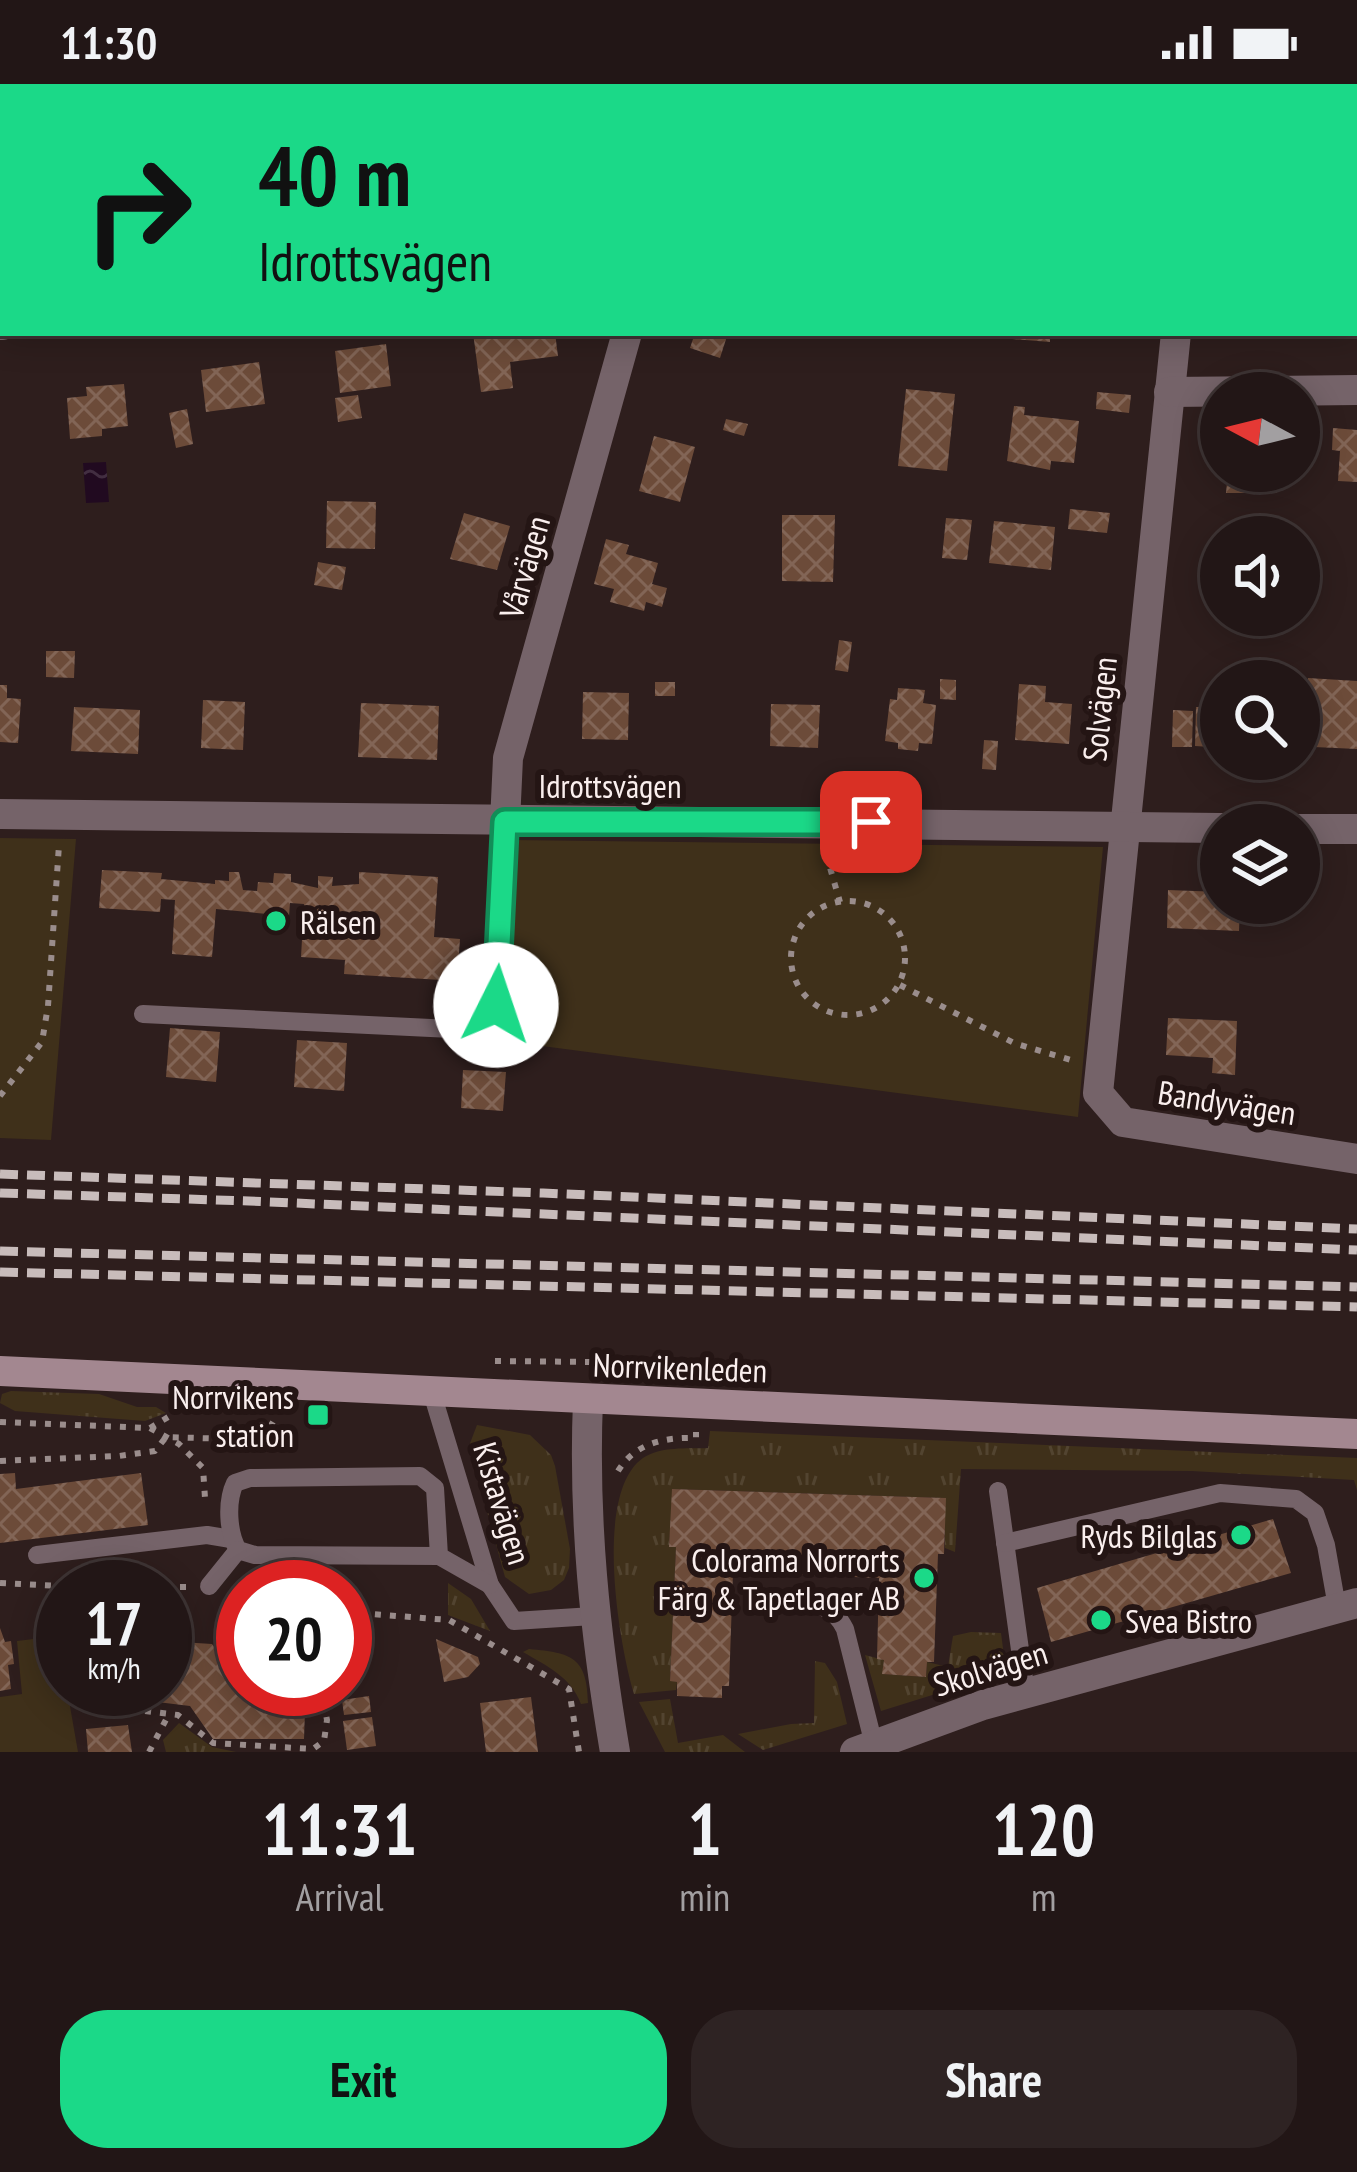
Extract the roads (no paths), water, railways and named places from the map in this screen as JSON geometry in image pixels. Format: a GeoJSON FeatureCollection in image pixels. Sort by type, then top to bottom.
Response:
{"type":"FeatureCollection","features":[{"type":"Feature","properties":{"kind":"main road","name":"Norrvikenleden"},"geometry":{"type":"LineString","coordinates":[[0,1372],[1357,1434]]}},
{"type":"Feature","properties":{"kind":"street","name":"Vårvägen"},"geometry":{"type":"LineString","coordinates":[[505,822],[508,758],[626,336]]}},
{"type":"Feature","properties":{"kind":"street","name":"Solvägen"},"geometry":{"type":"LineString","coordinates":[[1099,1081],[1176,336]]}},
{"type":"Feature","properties":{"kind":"street"},"geometry":{"type":"LineString","coordinates":[[1169,392],[1357,390]]}},
{"type":"Feature","properties":{"kind":"street","name":"Idrottsvägen"},"geometry":{"type":"LineString","coordinates":[[0,814],[1200,828]]}},
{"type":"Feature","properties":{"kind":"street"},"geometry":{"type":"LineString","coordinates":[[1320,829],[1357,830]]}},
{"type":"Feature","properties":{"kind":"street","name":"Bandyvägen"},"geometry":{"type":"LineString","coordinates":[[1099,1081],[1123,1121],[1357,1159]]}},
{"type":"Feature","properties":{"kind":"street","name":"Kistavägen"},"geometry":{"type":"LineString","coordinates":[[588,1400],[585,1488],[593,1616],[615,1752]]}},
{"type":"Feature","properties":{"kind":"street","name":"Skolvägen"},"geometry":{"type":"LineString","coordinates":[[864,1749],[1026,1694],[1347,1605]]}},
{"type":"Feature","properties":{"kind":"lane"},"geometry":{"type":"LineString","coordinates":[[143,1014],[472,1030],[496,1005],[499,988],[505,822]]}},
{"type":"Feature","properties":{"kind":"lane","name":"Kistavägen"},"geometry":{"type":"LineString","coordinates":[[432,1393],[490,1585],[514,1622],[593,1616]]}},
{"type":"Feature","properties":{"kind":"lane"},"geometry":{"type":"LineString","coordinates":[[209,1586],[235,1544],[230,1493],[235,1484],[250,1478],[420,1476],[435,1488],[439,1556]]}},
{"type":"Feature","properties":{"kind":"lane"},"geometry":{"type":"LineString","coordinates":[[998,1491],[1026,1694]]}},
{"type":"Feature","properties":{"kind":"lane"},"geometry":{"type":"LineString","coordinates":[[1005,1543],[1220,1493],[1296,1499],[1315,1513],[1347,1605]]}},
{"type":"Feature","properties":{"kind":"lane"},"geometry":{"type":"LineString","coordinates":[[37,1555],[207,1535],[255,1555],[439,1556],[490,1585]]}},
{"type":"Feature","properties":{"kind":"lane"},"geometry":{"type":"LineString","coordinates":[[790,1605],[814,1602],[838,1614],[864,1749]]}},
{"type":"Feature","properties":{"kind":"water"},"geometry":{"type":"Polygon","coordinates":[[[106,462],[109,502],[86,503],[83,463],[106,462]]]}},
{"type":"Feature","properties":{"kind":"railway"},"geometry":{"type":"LineString","coordinates":[[0,1174],[1357,1229]]}},
{"type":"Feature","properties":{"kind":"railway"},"geometry":{"type":"LineString","coordinates":[[0,1193],[1357,1250]]}},
{"type":"Feature","properties":{"kind":"railway"},"geometry":{"type":"LineString","coordinates":[[0,1251],[1357,1287]]}},
{"type":"Feature","properties":{"kind":"railway"},"geometry":{"type":"LineString","coordinates":[[0,1272],[1357,1307]]}},
{"type":"Feature","properties":{"kind":"place","name":"Rälsen"},"geometry":{"type":"Point","coordinates":[276,921]}},
{"type":"Feature","properties":{"kind":"place","name":"Norrvikens station"},"geometry":{"type":"Point","coordinates":[318,1415]}},
{"type":"Feature","properties":{"kind":"place","name":"Ryds Bilglas"},"geometry":{"type":"Point","coordinates":[1241,1535]}},
{"type":"Feature","properties":{"kind":"place","name":"Colorama Norrorts Färg & Tapetlager AB"},"geometry":{"type":"Point","coordinates":[924,1578]}},
{"type":"Feature","properties":{"kind":"place","name":"Svea Bistro"},"geometry":{"type":"Point","coordinates":[1101,1620]}}]}
